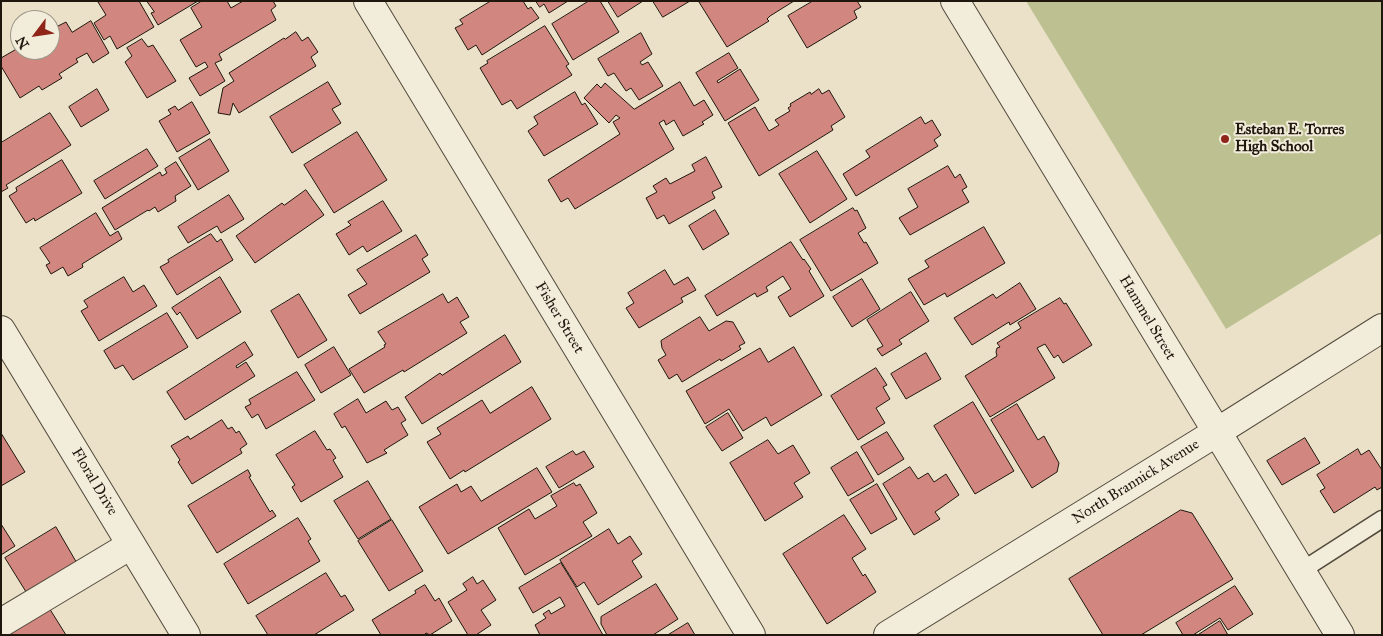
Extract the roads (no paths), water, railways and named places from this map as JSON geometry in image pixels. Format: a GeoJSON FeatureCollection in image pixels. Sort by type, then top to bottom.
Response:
{"type":"FeatureCollection","features":[{"type":"Feature","properties":{"kind":"street","name":"Fisher Street"},"geometry":{"type":"LineString","coordinates":[[368,1],[751,635]]}},
{"type":"Feature","properties":{"kind":"street","name":"Hammel Street"},"geometry":{"type":"LineString","coordinates":[[955,1],[1340,635]]}},
{"type":"Feature","properties":{"kind":"street","name":"Floral Drive"},"geometry":{"type":"LineString","coordinates":[[1,330],[186,635]]}},
{"type":"Feature","properties":{"kind":"street","name":"North Brannick Avenue"},"geometry":{"type":"LineString","coordinates":[[888,635],[1380,334]]}},
{"type":"Feature","properties":{"kind":"street"},"geometry":{"type":"LineString","coordinates":[[1,623],[131,544]]}},
{"type":"Feature","properties":{"kind":"lane"},"geometry":{"type":"LineString","coordinates":[[1301,571],[1382,518]]}},
{"type":"Feature","properties":{"kind":"place","name":"Esteban E. Torres High School"},"geometry":{"type":"Point","coordinates":[1225,139]}}]}
